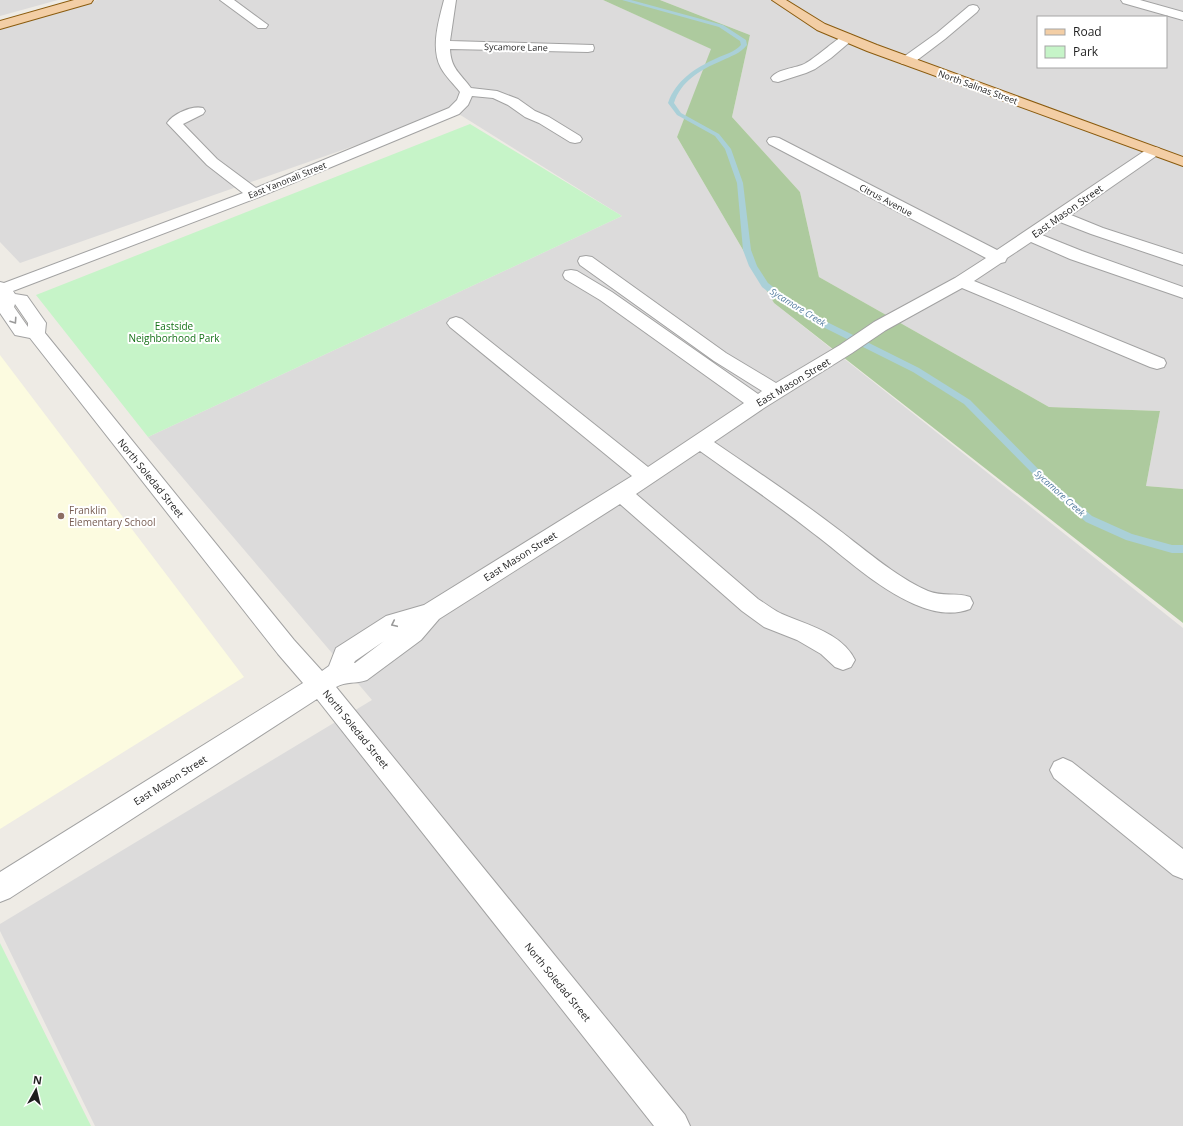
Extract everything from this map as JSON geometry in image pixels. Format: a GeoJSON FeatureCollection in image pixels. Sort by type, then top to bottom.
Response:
{"type":"FeatureCollection","features":[{"type":"Feature","properties":{"kind":"main road"},"geometry":{"type":"LineString","coordinates":[[0,25],[87,0]]}},
{"type":"Feature","properties":{"kind":"main road","name":"North Salinas Street"},"geometry":{"type":"LineString","coordinates":[[778,0],[821,27],[848,38],[906,61],[1183,162]]}},
{"type":"Feature","properties":{"kind":"street"},"geometry":{"type":"LineString","coordinates":[[226,0],[262,25]]}},
{"type":"Feature","properties":{"kind":"street"},"geometry":{"type":"LineString","coordinates":[[450,0],[444,31],[445,64],[467,92],[481,92],[497,95],[513,102],[530,114],[544,120],[575,139]]}},
{"type":"Feature","properties":{"kind":"street"},"geometry":{"type":"LineString","coordinates":[[1127,0],[1183,16]]}},
{"type":"Feature","properties":{"kind":"street"},"geometry":{"type":"LineString","coordinates":[[906,61],[941,36],[973,9]]}},
{"type":"Feature","properties":{"kind":"street"},"geometry":{"type":"LineString","coordinates":[[778,78],[782,75],[804,70],[832,52],[848,38]]}},
{"type":"Feature","properties":{"kind":"street","name":"Sycamore Lane"},"geometry":{"type":"LineString","coordinates":[[444,45],[588,48]]}},
{"type":"Feature","properties":{"kind":"street","name":"East Yanonali Street"},"geometry":{"type":"LineString","coordinates":[[4,291],[254,194],[445,115],[460,107],[466,97],[467,92]]}},
{"type":"Feature","properties":{"kind":"street"},"geometry":{"type":"LineString","coordinates":[[198,111],[183,117],[174,123],[212,162],[254,194]]}},
{"type":"Feature","properties":{"kind":"street","name":"Citrus Avenue"},"geometry":{"type":"LineString","coordinates":[[774,141],[999,258]]}},
{"type":"Feature","properties":{"kind":"street","name":"East Mason Street"},"geometry":{"type":"LineString","coordinates":[[0,888],[330,679],[359,673],[413,633],[431,612],[648,477],[757,403],[846,349],[880,326],[960,282],[999,258],[1154,151]]}},
{"type":"Feature","properties":{"kind":"street"},"geometry":{"type":"LineString","coordinates":[[1060,216],[1097,231],[1183,260]]}},
{"type":"Feature","properties":{"kind":"street"},"geometry":{"type":"LineString","coordinates":[[1031,236],[1183,293]]}},
{"type":"Feature","properties":{"kind":"street"},"geometry":{"type":"LineString","coordinates":[[586,261],[720,357],[777,392]]}},
{"type":"Feature","properties":{"kind":"street"},"geometry":{"type":"LineString","coordinates":[[571,275],[606,296],[757,403]]}},
{"type":"Feature","properties":{"kind":"street"},"geometry":{"type":"LineString","coordinates":[[960,282],[1157,363]]}},
{"type":"Feature","properties":{"kind":"street","name":"North Soledad Street"},"geometry":{"type":"LineString","coordinates":[[4,291],[5,307],[21,331],[36,334],[286,647],[330,679],[674,1126]]}},
{"type":"Feature","properties":{"kind":"street"},"geometry":{"type":"LineString","coordinates":[[456,323],[648,477]]}},
{"type":"Feature","properties":{"kind":"street"},"geometry":{"type":"LineString","coordinates":[[699,441],[798,510],[890,580],[922,598],[943,604],[962,604]]}},
{"type":"Feature","properties":{"kind":"street"},"geometry":{"type":"LineString","coordinates":[[621,493],[750,605],[772,620],[805,633],[828,647],[843,660]]}},
{"type":"Feature","properties":{"kind":"street"},"geometry":{"type":"LineString","coordinates":[[1063,770],[1183,866]]}},
{"type":"Feature","properties":{"kind":"shaded area"},"geometry":{"type":"Polygon","coordinates":[[[0,0],[58,0],[0,16],[0,0]]]}},
{"type":"Feature","properties":{"kind":"shaded area"},"geometry":{"type":"Polygon","coordinates":[[[97,0],[603,0],[712,49],[677,137],[774,303],[1183,628],[1183,1126],[95,1126],[0,931],[0,924],[372,700],[148,437],[622,216],[454,111],[20,263],[0,242],[0,28],[97,0]]]}},
{"type":"Feature","properties":{"kind":"shaded area"},"geometry":{"type":"Polygon","coordinates":[[[660,0],[1183,0],[1183,489],[1146,486],[1160,411],[1049,407],[819,277],[800,192],[732,117],[750,35],[660,0]]]}},
{"type":"Feature","properties":{"kind":"shaded area","name":"Franklin Elementary School"},"geometry":{"type":"Polygon","coordinates":[[[0,355],[244,677],[0,829],[0,355]]]}},
{"type":"Feature","properties":{"kind":"green space"},"geometry":{"type":"Polygon","coordinates":[[[603,0],[660,0],[750,35],[732,117],[800,192],[819,277],[1049,407],[1160,411],[1146,486],[1183,489],[1183,623],[774,303],[677,137],[711,49],[603,0]]]}},
{"type":"Feature","properties":{"kind":"green space","name":"Eastside Neighborhood Park"},"geometry":{"type":"Polygon","coordinates":[[[470,124],[622,216],[148,437],[36,295],[470,124]]]}},
{"type":"Feature","properties":{"kind":"green space"},"geometry":{"type":"Polygon","coordinates":[[[0,943],[91,1126],[0,1126],[0,943]]]}},
{"type":"Feature","properties":{"kind":"waterway","name":"Sycamore Creek"},"geometry":{"type":"LineString","coordinates":[[625,0],[721,26],[743,40],[744,45],[742,48],[705,66],[683,81],[671,103],[679,114],[717,135],[728,149],[740,183],[747,250],[753,266],[765,285],[787,302],[816,320],[916,370],[967,402],[1045,481],[1089,519],[1129,537],[1172,549],[1183,549]]}},
{"type":"Feature","properties":{"kind":"place","name":"Franklin Elementary School"},"geometry":{"type":"Point","coordinates":[61,516]}}]}
